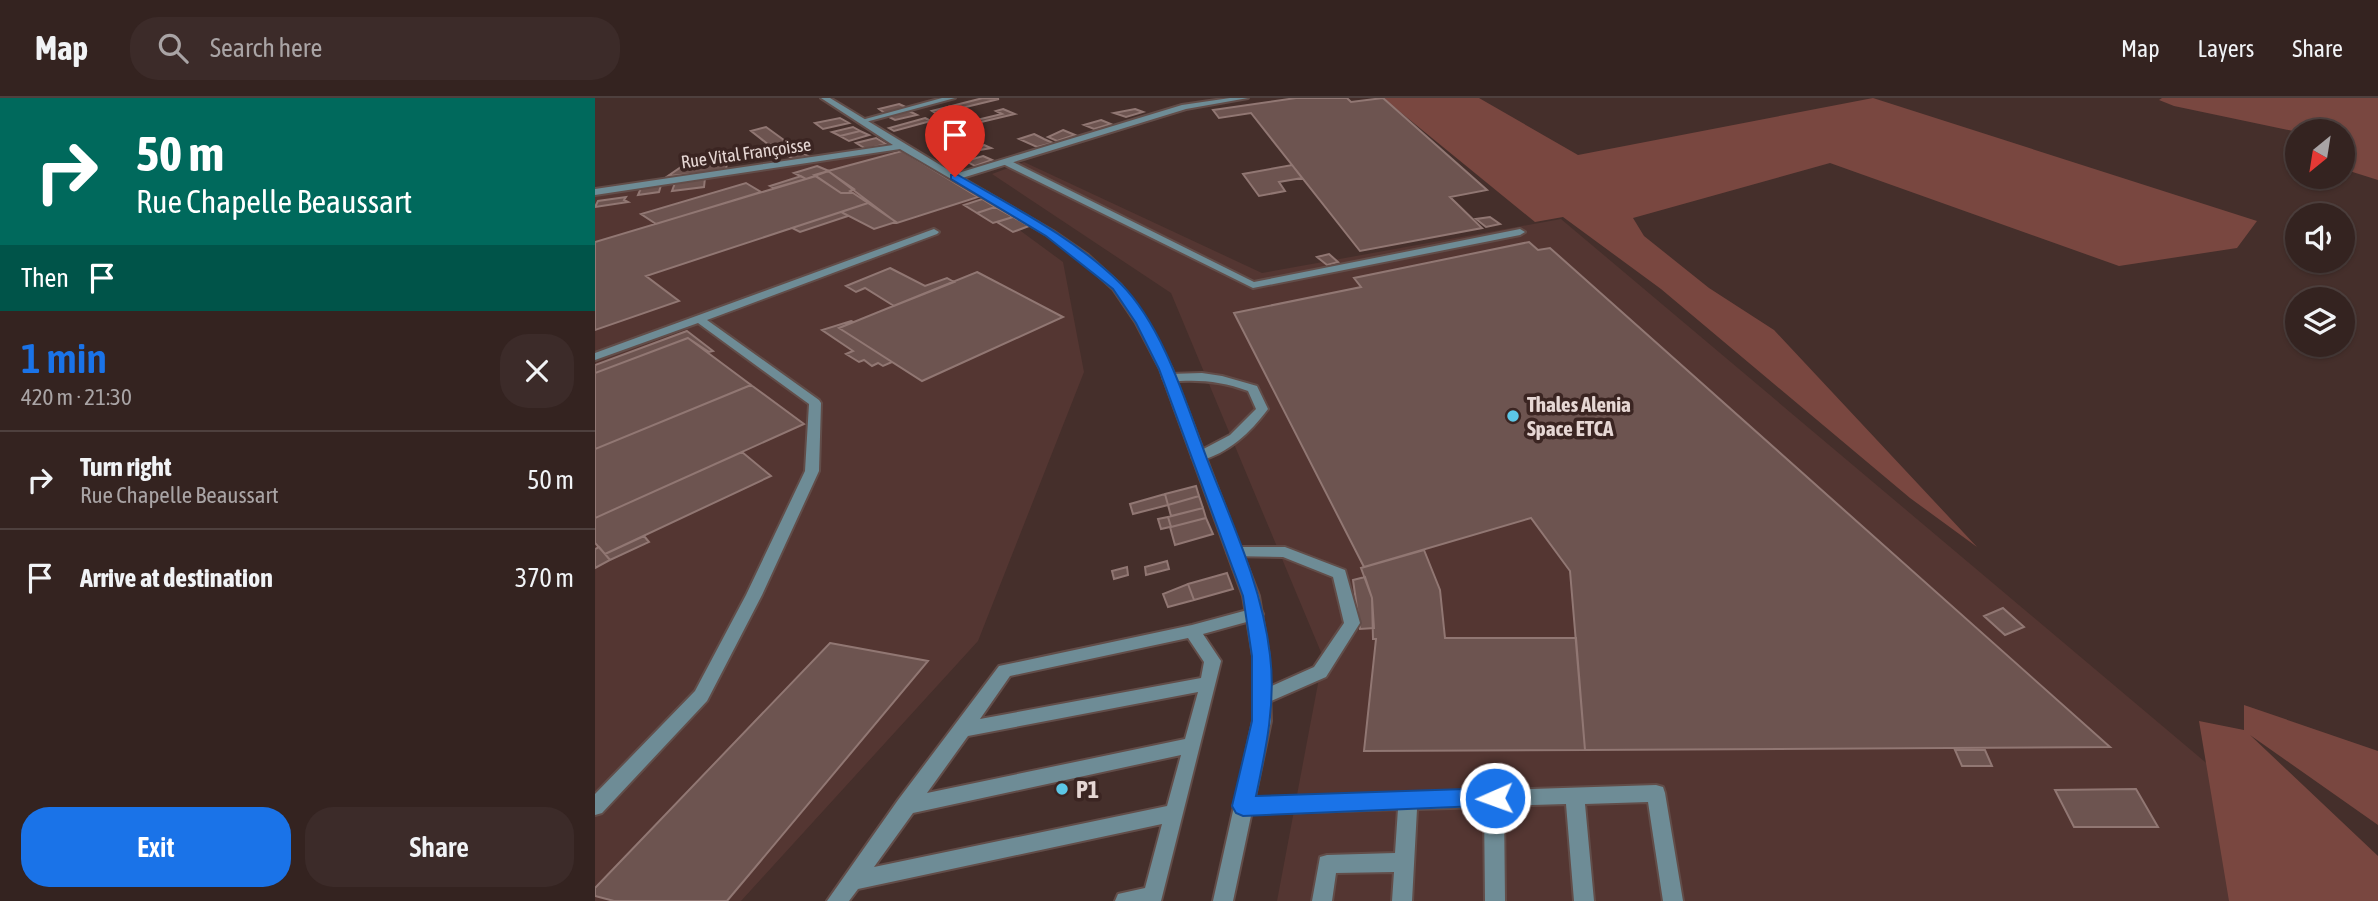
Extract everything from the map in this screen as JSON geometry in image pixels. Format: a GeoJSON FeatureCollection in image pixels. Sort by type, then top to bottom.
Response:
{"type":"FeatureCollection","features":[{"type":"Feature","properties":{"kind":"street"},"geometry":{"type":"LineString","coordinates":[[825,98],[1050,233],[1117,287],[1142,323],[1169,379],[1251,596],[1261,656],[1262,721],[1223,901]]}},
{"type":"Feature","properties":{"kind":"street"},"geometry":{"type":"LineString","coordinates":[[862,121],[951,98]]}},
{"type":"Feature","properties":{"kind":"street"},"geometry":{"type":"LineString","coordinates":[[955,177],[1185,107],[1244,98]]}},
{"type":"Feature","properties":{"kind":"street","name":"Rue Vital Françoisse"},"geometry":{"type":"LineString","coordinates":[[595,191],[901,146]]}},
{"type":"Feature","properties":{"kind":"street"},"geometry":{"type":"LineString","coordinates":[[1006,162],[1253,285],[1520,232]]}},
{"type":"Feature","properties":{"kind":"street"},"geometry":{"type":"LineString","coordinates":[[595,357],[934,232]]}},
{"type":"Feature","properties":{"kind":"street"},"geometry":{"type":"LineString","coordinates":[[595,807],[701,696],[754,595],[812,471],[815,403],[699,318]]}},
{"type":"Feature","properties":{"kind":"street"},"geometry":{"type":"LineString","coordinates":[[1169,379],[1196,374],[1226,378],[1252,389],[1262,408],[1242,434],[1222,449],[1199,457]]}},
{"type":"Feature","properties":{"kind":"street"},"geometry":{"type":"LineString","coordinates":[[1234,552],[1285,552],[1340,574],[1352,624],[1320,672],[1262,698]]}},
{"type":"Feature","properties":{"kind":"street"},"geometry":{"type":"LineString","coordinates":[[837,901],[1005,671],[1192,631],[1255,614]]}},
{"type":"Feature","properties":{"kind":"street"},"geometry":{"type":"LineString","coordinates":[[1125,901],[1153,896],[1209,683],[1213,661],[1192,631]]}},
{"type":"Feature","properties":{"kind":"street"},"geometry":{"type":"LineString","coordinates":[[961,730],[1209,683]]}},
{"type":"Feature","properties":{"kind":"street"},"geometry":{"type":"LineString","coordinates":[[905,806],[1193,745]]}},
{"type":"Feature","properties":{"kind":"street"},"geometry":{"type":"LineString","coordinates":[[1243,806],[1656,793],[1673,901]]}},
{"type":"Feature","properties":{"kind":"street"},"geometry":{"type":"LineString","coordinates":[[1574,795],[1584,901]]}},
{"type":"Feature","properties":{"kind":"street"},"geometry":{"type":"LineString","coordinates":[[1495,798],[1495,901]]}},
{"type":"Feature","properties":{"kind":"street"},"geometry":{"type":"LineString","coordinates":[[1402,901],[1408,800]]}},
{"type":"Feature","properties":{"kind":"street"},"geometry":{"type":"LineString","coordinates":[[851,881],[1175,813]]}},
{"type":"Feature","properties":{"kind":"street"},"geometry":{"type":"LineString","coordinates":[[1322,901],[1327,864],[1404,862]]}},
{"type":"Feature","properties":{"kind":"shaded area"},"geometry":{"type":"Polygon","coordinates":[[[1383,98],[1479,98],[1578,155],[1873,98],[2257,221],[2237,248],[2119,266],[1830,163],[1633,218],[1644,236],[1709,288],[1774,330],[1977,547],[1910,498],[1661,289],[1563,217],[1535,222],[1383,98]]]}},
{"type":"Feature","properties":{"kind":"shaded area"},"geometry":{"type":"Polygon","coordinates":[[[2378,98],[2378,180],[2355,173],[2355,119],[2285,119],[2285,129],[2174,106],[2159,100],[2378,98]]]}},
{"type":"Feature","properties":{"kind":"shaded area"},"geometry":{"type":"Polygon","coordinates":[[[897,151],[984,204],[1063,262],[1084,372],[978,641],[741,901],[595,901],[595,194],[897,151]]]}},
{"type":"Feature","properties":{"kind":"shaded area","name":"Thales Alenia Space ETCA"},"geometry":{"type":"Polygon","coordinates":[[[1024,162],[1262,273],[1561,219],[2370,901],[1277,901],[1323,657],[1171,293],[992,174],[1024,162]]]}},
{"type":"Feature","properties":{"kind":"shaded area"},"geometry":{"type":"Polygon","coordinates":[[[2244,705],[2378,751],[2378,825],[2250,735],[2378,856],[2378,901],[2229,901],[2199,721],[2244,730],[2244,705]]]}},
{"type":"Feature","properties":{"kind":"building"},"geometry":{"type":"Polygon","coordinates":[[[983,98],[999,99],[937,114],[932,111],[983,98]]]}},
{"type":"Feature","properties":{"kind":"building"},"geometry":{"type":"Polygon","coordinates":[[[1296,98],[1347,98],[1351,102],[1383,98],[1487,190],[1450,197],[1482,228],[1360,251],[1251,113],[1219,118],[1213,110],[1296,98]]]}},
{"type":"Feature","properties":{"kind":"building"},"geometry":{"type":"Polygon","coordinates":[[[899,104],[908,108],[886,114],[879,109],[899,104]]]}},
{"type":"Feature","properties":{"kind":"building"},"geometry":{"type":"Polygon","coordinates":[[[1003,109],[1015,114],[952,129],[947,127],[1002,114],[996,111],[1003,109]]]}},
{"type":"Feature","properties":{"kind":"building"},"geometry":{"type":"Polygon","coordinates":[[[1135,109],[1143,112],[1126,117],[1114,113],[1135,109]]]}},
{"type":"Feature","properties":{"kind":"building"},"geometry":{"type":"Polygon","coordinates":[[[909,111],[917,115],[895,120],[887,116],[909,111]]]}},
{"type":"Feature","properties":{"kind":"building"},"geometry":{"type":"Polygon","coordinates":[[[840,118],[849,123],[823,129],[815,123],[840,118]]]}},
{"type":"Feature","properties":{"kind":"building"},"geometry":{"type":"Polygon","coordinates":[[[925,118],[931,121],[894,131],[889,128],[925,118]]]}},
{"type":"Feature","properties":{"kind":"building"},"geometry":{"type":"Polygon","coordinates":[[[1101,120],[1111,124],[1094,129],[1084,125],[1101,120]]]}},
{"type":"Feature","properties":{"kind":"building"},"geometry":{"type":"Polygon","coordinates":[[[766,127],[788,143],[769,145],[751,131],[766,127]]]}},
{"type":"Feature","properties":{"kind":"building"},"geometry":{"type":"Polygon","coordinates":[[[853,127],[860,131],[840,136],[832,132],[853,127]]]}},
{"type":"Feature","properties":{"kind":"building"},"geometry":{"type":"Polygon","coordinates":[[[1063,130],[1075,135],[1057,141],[1048,137],[1063,130]]]}},
{"type":"Feature","properties":{"kind":"building"},"geometry":{"type":"Polygon","coordinates":[[[860,131],[869,135],[849,141],[840,136],[860,131]]]}},
{"type":"Feature","properties":{"kind":"building"},"geometry":{"type":"Polygon","coordinates":[[[1034,134],[1053,143],[1037,147],[1019,139],[1034,134]]]}},
{"type":"Feature","properties":{"kind":"building"},"geometry":{"type":"Polygon","coordinates":[[[876,138],[886,144],[866,149],[856,143],[876,138]]]}},
{"type":"Feature","properties":{"kind":"building"},"geometry":{"type":"Polygon","coordinates":[[[951,139],[965,146],[947,152],[933,145],[951,139]]]}},
{"type":"Feature","properties":{"kind":"building"},"geometry":{"type":"Polygon","coordinates":[[[984,145],[991,148],[974,151],[975,153],[959,158],[953,155],[984,145]]]}},
{"type":"Feature","properties":{"kind":"building"},"geometry":{"type":"Polygon","coordinates":[[[794,147],[808,156],[794,160],[780,150],[794,147]]]}},
{"type":"Feature","properties":{"kind":"building"},"geometry":{"type":"Polygon","coordinates":[[[902,151],[978,197],[897,223],[828,171],[902,151]]]}},
{"type":"Feature","properties":{"kind":"building"},"geometry":{"type":"Polygon","coordinates":[[[983,156],[992,160],[975,166],[966,161],[983,156]]]}},
{"type":"Feature","properties":{"kind":"building"},"geometry":{"type":"Polygon","coordinates":[[[727,162],[726,171],[668,176],[681,167],[727,162]]]}},
{"type":"Feature","properties":{"kind":"building"},"geometry":{"type":"Polygon","coordinates":[[[1292,165],[1302,178],[1279,182],[1285,191],[1259,196],[1243,174],[1292,165]]]}},
{"type":"Feature","properties":{"kind":"building"},"geometry":{"type":"Polygon","coordinates":[[[817,166],[829,171],[806,179],[794,173],[817,166]]]}},
{"type":"Feature","properties":{"kind":"building"},"geometry":{"type":"Polygon","coordinates":[[[828,171],[854,189],[850,191],[853,193],[841,193],[814,175],[828,171]]]}},
{"type":"Feature","properties":{"kind":"building"},"geometry":{"type":"Polygon","coordinates":[[[801,176],[806,179],[774,188],[770,186],[801,176]]]}},
{"type":"Feature","properties":{"kind":"building"},"geometry":{"type":"Polygon","coordinates":[[[816,176],[841,193],[853,193],[868,203],[646,276],[679,301],[595,330],[595,242],[816,176]]]}},
{"type":"Feature","properties":{"kind":"building"},"geometry":{"type":"Polygon","coordinates":[[[705,178],[704,187],[672,191],[675,183],[705,178]]]}},
{"type":"Feature","properties":{"kind":"building"},"geometry":{"type":"Polygon","coordinates":[[[746,183],[761,192],[656,224],[641,214],[746,183]]]}},
{"type":"Feature","properties":{"kind":"building"},"geometry":{"type":"Polygon","coordinates":[[[661,185],[659,192],[638,195],[641,188],[661,185]]]}},
{"type":"Feature","properties":{"kind":"building"},"geometry":{"type":"Polygon","coordinates":[[[626,197],[624,200],[628,202],[595,207],[598,201],[626,197]]]}},
{"type":"Feature","properties":{"kind":"building"},"geometry":{"type":"Polygon","coordinates":[[[982,199],[995,207],[977,213],[964,205],[982,199]]]}},
{"type":"Feature","properties":{"kind":"building"},"geometry":{"type":"Polygon","coordinates":[[[868,203],[896,222],[874,229],[841,212],[868,203]]]}},
{"type":"Feature","properties":{"kind":"building"},"geometry":{"type":"Polygon","coordinates":[[[995,207],[1013,217],[993,223],[977,213],[995,207]]]}},
{"type":"Feature","properties":{"kind":"building"},"geometry":{"type":"Polygon","coordinates":[[[841,212],[848,216],[800,232],[792,228],[841,212]]]}},
{"type":"Feature","properties":{"kind":"building"},"geometry":{"type":"Polygon","coordinates":[[[1013,217],[1029,226],[1013,232],[997,222],[1013,217]]]}},
{"type":"Feature","properties":{"kind":"building"},"geometry":{"type":"Polygon","coordinates":[[[1490,217],[1500,224],[1486,227],[1476,219],[1490,217]]]}},
{"type":"Feature","properties":{"kind":"building","name":"Thales Alenia Space ETCA"},"geometry":{"type":"Polygon","coordinates":[[[1529,242],[1538,250],[1550,248],[2110,747],[1585,750],[1570,571],[1531,518],[1364,567],[1234,313],[1361,287],[1354,278],[1529,242]]]}},
{"type":"Feature","properties":{"kind":"building"},"geometry":{"type":"Polygon","coordinates":[[[1329,254],[1338,262],[1327,265],[1317,257],[1329,254]]]}},
{"type":"Feature","properties":{"kind":"building"},"geometry":{"type":"Polygon","coordinates":[[[890,268],[925,286],[947,278],[954,282],[894,306],[865,288],[856,292],[846,286],[890,268]]]}},
{"type":"Feature","properties":{"kind":"building"},"geometry":{"type":"Polygon","coordinates":[[[977,272],[1063,317],[922,381],[839,328],[977,272]]]}},
{"type":"Feature","properties":{"kind":"building"},"geometry":{"type":"Polygon","coordinates":[[[853,322],[839,328],[892,362],[883,366],[878,363],[872,366],[864,360],[859,362],[846,354],[853,351],[822,330],[853,322]]]}},
{"type":"Feature","properties":{"kind":"building"},"geometry":{"type":"Polygon","coordinates":[[[687,331],[713,351],[709,352],[688,338],[595,373],[595,365],[687,331]]]}},
{"type":"Feature","properties":{"kind":"building"},"geometry":{"type":"Polygon","coordinates":[[[688,338],[751,385],[595,449],[595,373],[688,338]]]}},
{"type":"Feature","properties":{"kind":"building"},"geometry":{"type":"Polygon","coordinates":[[[751,385],[804,424],[595,518],[595,449],[751,385]]]}},
{"type":"Feature","properties":{"kind":"building"},"geometry":{"type":"Polygon","coordinates":[[[742,452],[771,476],[605,554],[595,543],[595,518],[742,452]]]}},
{"type":"Feature","properties":{"kind":"building"},"geometry":{"type":"Polygon","coordinates":[[[1196,486],[1199,496],[1168,505],[1165,494],[1196,486]]]}},
{"type":"Feature","properties":{"kind":"building"},"geometry":{"type":"Polygon","coordinates":[[[1165,494],[1168,505],[1133,514],[1130,504],[1165,494]]]}},
{"type":"Feature","properties":{"kind":"building"},"geometry":{"type":"Polygon","coordinates":[[[1199,496],[1203,508],[1171,516],[1168,505],[1199,496]]]}},
{"type":"Feature","properties":{"kind":"building"},"geometry":{"type":"Polygon","coordinates":[[[1203,508],[1206,518],[1171,527],[1168,517],[1203,508]]]}},
{"type":"Feature","properties":{"kind":"building"},"geometry":{"type":"Polygon","coordinates":[[[1168,517],[1171,527],[1206,518],[1213,534],[1175,545],[1170,527],[1161,529],[1158,519],[1168,517]]]}},
{"type":"Feature","properties":{"kind":"building"},"geometry":{"type":"Polygon","coordinates":[[[644,536],[649,542],[610,560],[605,554],[644,536]]]}},
{"type":"Feature","properties":{"kind":"building"},"geometry":{"type":"Polygon","coordinates":[[[599,547],[610,560],[595,568],[595,549],[599,547]]]}},
{"type":"Feature","properties":{"kind":"building"},"geometry":{"type":"Polygon","coordinates":[[[1424,550],[1440,590],[1445,638],[1576,638],[1585,750],[1364,751],[1376,639],[1373,639],[1372,598],[1361,568],[1424,550]]]}},
{"type":"Feature","properties":{"kind":"building"},"geometry":{"type":"Polygon","coordinates":[[[1167,561],[1169,569],[1146,575],[1145,567],[1167,561]]]}},
{"type":"Feature","properties":{"kind":"building"},"geometry":{"type":"Polygon","coordinates":[[[1127,567],[1128,575],[1114,579],[1112,571],[1127,567]]]}},
{"type":"Feature","properties":{"kind":"building"},"geometry":{"type":"Polygon","coordinates":[[[1227,573],[1233,589],[1194,600],[1188,584],[1227,573]]]}},
{"type":"Feature","properties":{"kind":"building"},"geometry":{"type":"Polygon","coordinates":[[[1365,577],[1372,598],[1374,628],[1360,629],[1353,580],[1365,577]]]}},
{"type":"Feature","properties":{"kind":"building"},"geometry":{"type":"Polygon","coordinates":[[[1188,584],[1194,600],[1168,607],[1163,594],[1188,584]]]}},
{"type":"Feature","properties":{"kind":"building"},"geometry":{"type":"Polygon","coordinates":[[[2003,608],[2024,627],[2005,635],[1984,616],[2003,608]]]}},
{"type":"Feature","properties":{"kind":"building"},"geometry":{"type":"Polygon","coordinates":[[[830,643],[928,661],[727,901],[614,901],[595,896],[595,888],[830,643]]]}},
{"type":"Feature","properties":{"kind":"building"},"geometry":{"type":"Polygon","coordinates":[[[1955,750],[1985,750],[1992,766],[1962,766],[1955,750]]]}},
{"type":"Feature","properties":{"kind":"building"},"geometry":{"type":"Polygon","coordinates":[[[2136,789],[2158,827],[2074,827],[2055,790],[2136,789]]]}},
{"type":"Feature","properties":{"kind":"place","name":"Thales Alenia Space ETCA"},"geometry":{"type":"Point","coordinates":[1513,416]}},
{"type":"Feature","properties":{"kind":"place","name":"P1"},"geometry":{"type":"Point","coordinates":[1062,789]}},
{"type":"Feature","properties":{"kind":"route"},"geometry":{"type":"LineString","coordinates":[[955,177],[1050,233],[1117,287],[1142,323],[1165,369],[1251,596],[1261,656],[1262,721],[1243,806],[1495,798]]}}]}
